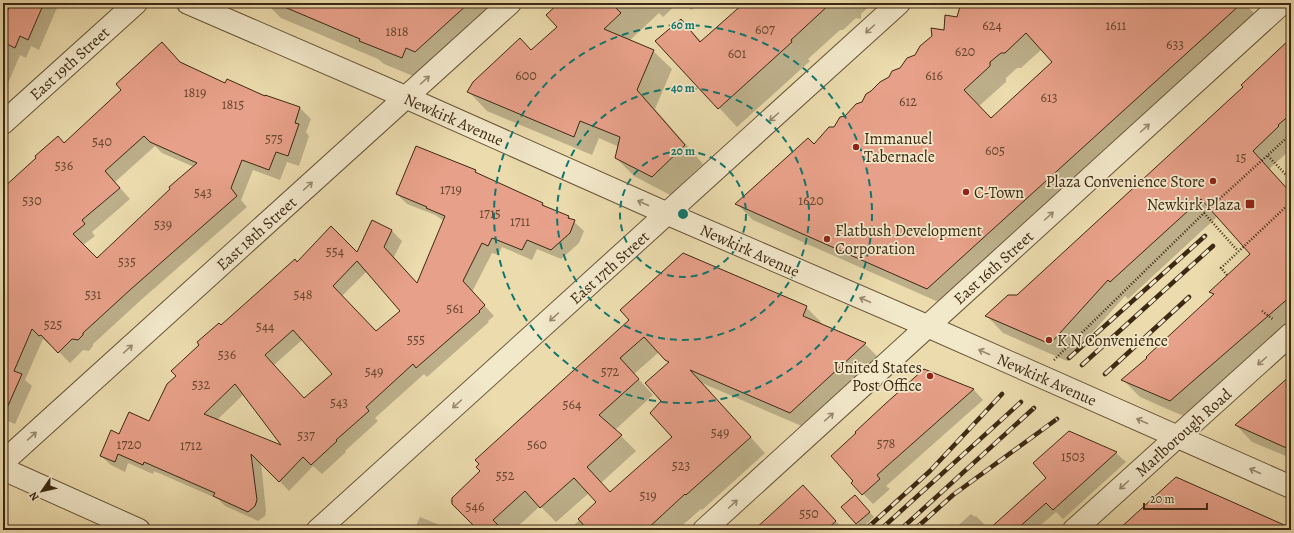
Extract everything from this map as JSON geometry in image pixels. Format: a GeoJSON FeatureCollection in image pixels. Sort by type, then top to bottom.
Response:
{"type":"FeatureCollection","features":[{"type":"Feature","properties":{"kind":"street","name":"East 19th Street"},"geometry":{"type":"LineString","coordinates":[[3,123],[136,3]]}},
{"type":"Feature","properties":{"kind":"street","name":"Newkirk Avenue"},"geometry":{"type":"LineString","coordinates":[[188,3],[1291,487]]}},
{"type":"Feature","properties":{"kind":"street","name":"East 18th Street"},"geometry":{"type":"LineString","coordinates":[[3,462],[510,3]]}},
{"type":"Feature","properties":{"kind":"street","name":"East 17th Street"},"geometry":{"type":"LineString","coordinates":[[318,530],[899,3]]}},
{"type":"Feature","properties":{"kind":"street","name":"East 16th Street"},"geometry":{"type":"LineString","coordinates":[[704,530],[1278,7],[1280,3]]}},
{"type":"Feature","properties":{"kind":"street","name":"Marlborough Road"},"geometry":{"type":"LineString","coordinates":[[1074,530],[1291,334]]}},
{"type":"Feature","properties":{"kind":"street"},"geometry":{"type":"LineString","coordinates":[[3,469],[139,530]]}},
{"type":"Feature","properties":{"kind":"path"},"geometry":{"type":"LineString","coordinates":[[1053,360],[1204,213],[1291,134]]}},
{"type":"Feature","properties":{"kind":"path"},"geometry":{"type":"LineString","coordinates":[[1268,156],[1291,180]]}},
{"type":"Feature","properties":{"kind":"path"},"geometry":{"type":"LineString","coordinates":[[1228,275],[1221,268],[1291,202]]}},
{"type":"Feature","properties":{"kind":"path"},"geometry":{"type":"LineString","coordinates":[[1204,213],[1238,251]]}},
{"type":"Feature","properties":{"kind":"path"},"geometry":{"type":"LineString","coordinates":[[1262,310],[1274,320]]}},
{"type":"Feature","properties":{"kind":"building"},"geometry":{"type":"Polygon","coordinates":[[[11,3],[44,3],[28,40],[20,36],[15,48],[3,42],[3,21],[11,3]]]}},
{"type":"Feature","properties":{"kind":"building"},"geometry":{"type":"Polygon","coordinates":[[[275,3],[469,3],[415,52],[406,48],[402,58],[359,41],[360,39],[275,3]]]}},
{"type":"Feature","properties":{"kind":"building"},"geometry":{"type":"Polygon","coordinates":[[[559,3],[611,3],[621,13],[604,29],[654,50],[637,90],[685,145],[652,177],[615,158],[620,137],[580,121],[574,137],[467,92],[473,82],[520,38],[531,50],[557,27],[546,15],[559,3]]]}},
{"type":"Feature","properties":{"kind":"building"},"geometry":{"type":"Polygon","coordinates":[[[744,3],[831,3],[791,40],[792,42],[718,109],[655,41],[681,19],[700,42],[744,3]]]}},
{"type":"Feature","properties":{"kind":"building"},"geometry":{"type":"Polygon","coordinates":[[[961,3],[1242,3],[927,289],[735,204],[808,138],[814,144],[829,127],[834,127],[840,117],[845,116],[856,104],[862,102],[866,94],[880,82],[889,77],[892,71],[900,68],[907,58],[915,55],[920,46],[932,36],[931,28],[944,30],[945,15],[957,17],[961,3]],[[1026,33],[1005,53],[1001,53],[990,62],[990,66],[964,90],[991,118],[1052,62],[1026,33]]]}},
{"type":"Feature","properties":{"kind":"building"},"geometry":{"type":"Polygon","coordinates":[[[1291,38],[1291,114],[1253,151],[1291,193],[1291,296],[1170,401],[1121,380],[1147,358],[1146,357],[1214,294],[1209,292],[1250,254],[1201,199],[1110,282],[1108,280],[1050,344],[985,316],[1008,295],[1017,295],[1243,87],[1241,85],[1291,38]]]}},
{"type":"Feature","properties":{"kind":"building"},"geometry":{"type":"Polygon","coordinates":[[[162,42],[180,62],[225,83],[227,79],[265,96],[300,107],[295,123],[299,124],[288,156],[276,152],[269,170],[242,160],[231,188],[237,196],[131,289],[83,333],[78,340],[72,339],[58,353],[41,335],[39,336],[32,329],[14,371],[22,374],[3,417],[3,188],[36,158],[35,156],[58,136],[64,143],[121,90],[116,84],[162,42]],[[144,136],[105,171],[120,188],[82,220],[85,224],[73,234],[97,258],[170,189],[169,187],[197,163],[150,142],[144,136]]]}},
{"type":"Feature","properties":{"kind":"building"},"geometry":{"type":"Polygon","coordinates":[[[416,146],[476,170],[475,172],[543,203],[542,205],[575,220],[570,233],[551,250],[527,240],[522,250],[492,238],[488,246],[482,243],[463,281],[485,305],[479,311],[480,312],[416,368],[413,364],[366,407],[369,411],[336,440],[337,441],[311,465],[303,457],[279,482],[251,454],[257,500],[255,506],[248,512],[213,496],[215,493],[144,462],[143,465],[118,454],[115,462],[100,456],[111,430],[119,434],[129,412],[149,421],[167,384],[176,376],[171,371],[199,345],[197,342],[219,323],[221,325],[295,259],[297,262],[331,226],[357,252],[372,220],[392,230],[384,247],[417,283],[445,216],[396,194],[416,146]],[[357,261],[333,286],[376,331],[400,311],[357,261]],[[293,330],[265,355],[304,398],[332,374],[293,330]],[[235,384],[204,414],[281,445],[235,384]]]}},
{"type":"Feature","properties":{"kind":"building"},"geometry":{"type":"Polygon","coordinates":[[[683,253],[807,306],[803,316],[866,343],[790,413],[690,370],[751,437],[646,530],[588,530],[578,519],[596,502],[574,478],[540,508],[525,491],[493,520],[503,530],[478,530],[452,504],[452,498],[480,471],[476,467],[479,464],[475,460],[629,320],[620,310],[683,253]],[[644,337],[620,358],[639,379],[599,415],[622,435],[587,467],[610,492],[672,437],[650,413],[661,401],[645,383],[669,362],[665,360],[644,337]]]}},
{"type":"Feature","properties":{"kind":"building"},"geometry":{"type":"Polygon","coordinates":[[[924,369],[974,389],[877,475],[880,479],[862,495],[851,483],[853,481],[831,456],[924,369]]]}},
{"type":"Feature","properties":{"kind":"building"},"geometry":{"type":"Polygon","coordinates":[[[1291,375],[1291,450],[1235,425],[1291,375]]]}},
{"type":"Feature","properties":{"kind":"building"},"geometry":{"type":"Polygon","coordinates":[[[1069,431],[1117,452],[1053,510],[1046,503],[1016,530],[988,530],[1046,478],[1033,463],[1069,431]]]}},
{"type":"Feature","properties":{"kind":"building"},"geometry":{"type":"Polygon","coordinates":[[[1176,477],[1291,528],[1291,530],[1118,530],[1176,477]]]}},
{"type":"Feature","properties":{"kind":"building"},"geometry":{"type":"Polygon","coordinates":[[[803,485],[836,521],[826,530],[754,530],[803,485]]]}},
{"type":"Feature","properties":{"kind":"building"},"geometry":{"type":"Polygon","coordinates":[[[855,495],[870,512],[856,524],[841,507],[855,495]]]}},
{"type":"Feature","properties":{"kind":"railway"},"geometry":{"type":"LineString","coordinates":[[1069,358],[1205,236]]}},
{"type":"Feature","properties":{"kind":"railway"},"geometry":{"type":"LineString","coordinates":[[1082,365],[1213,246]]}},
{"type":"Feature","properties":{"kind":"railway"},"geometry":{"type":"LineString","coordinates":[[1105,374],[1189,297]]}},
{"type":"Feature","properties":{"kind":"railway"},"geometry":{"type":"LineString","coordinates":[[865,530],[930,471],[1002,394]]}},
{"type":"Feature","properties":{"kind":"railway"},"geometry":{"type":"LineString","coordinates":[[880,530],[1021,402]]}},
{"type":"Feature","properties":{"kind":"railway"},"geometry":{"type":"LineString","coordinates":[[900,530],[1034,408]]}},
{"type":"Feature","properties":{"kind":"railway"},"geometry":{"type":"LineString","coordinates":[[914,530],[953,495],[1057,419]]}},
{"type":"Feature","properties":{"kind":"place","name":"Immanuel Tabernacle"},"geometry":{"type":"Point","coordinates":[856,147]}},
{"type":"Feature","properties":{"kind":"place","name":"Plaza Convenience Store"},"geometry":{"type":"Point","coordinates":[1213,181]}},
{"type":"Feature","properties":{"kind":"place","name":"C-Town"},"geometry":{"type":"Point","coordinates":[966,192]}},
{"type":"Feature","properties":{"kind":"place","name":"Newkirk Plaza"},"geometry":{"type":"Point","coordinates":[1250,204]}},
{"type":"Feature","properties":{"kind":"place","name":"Flatbush Development Corporation"},"geometry":{"type":"Point","coordinates":[827,239]}},
{"type":"Feature","properties":{"kind":"place","name":"K N Convenience"},"geometry":{"type":"Point","coordinates":[1049,340]}},
{"type":"Feature","properties":{"kind":"place","name":"United States Post Office"},"geometry":{"type":"Point","coordinates":[930,376]}}]}
